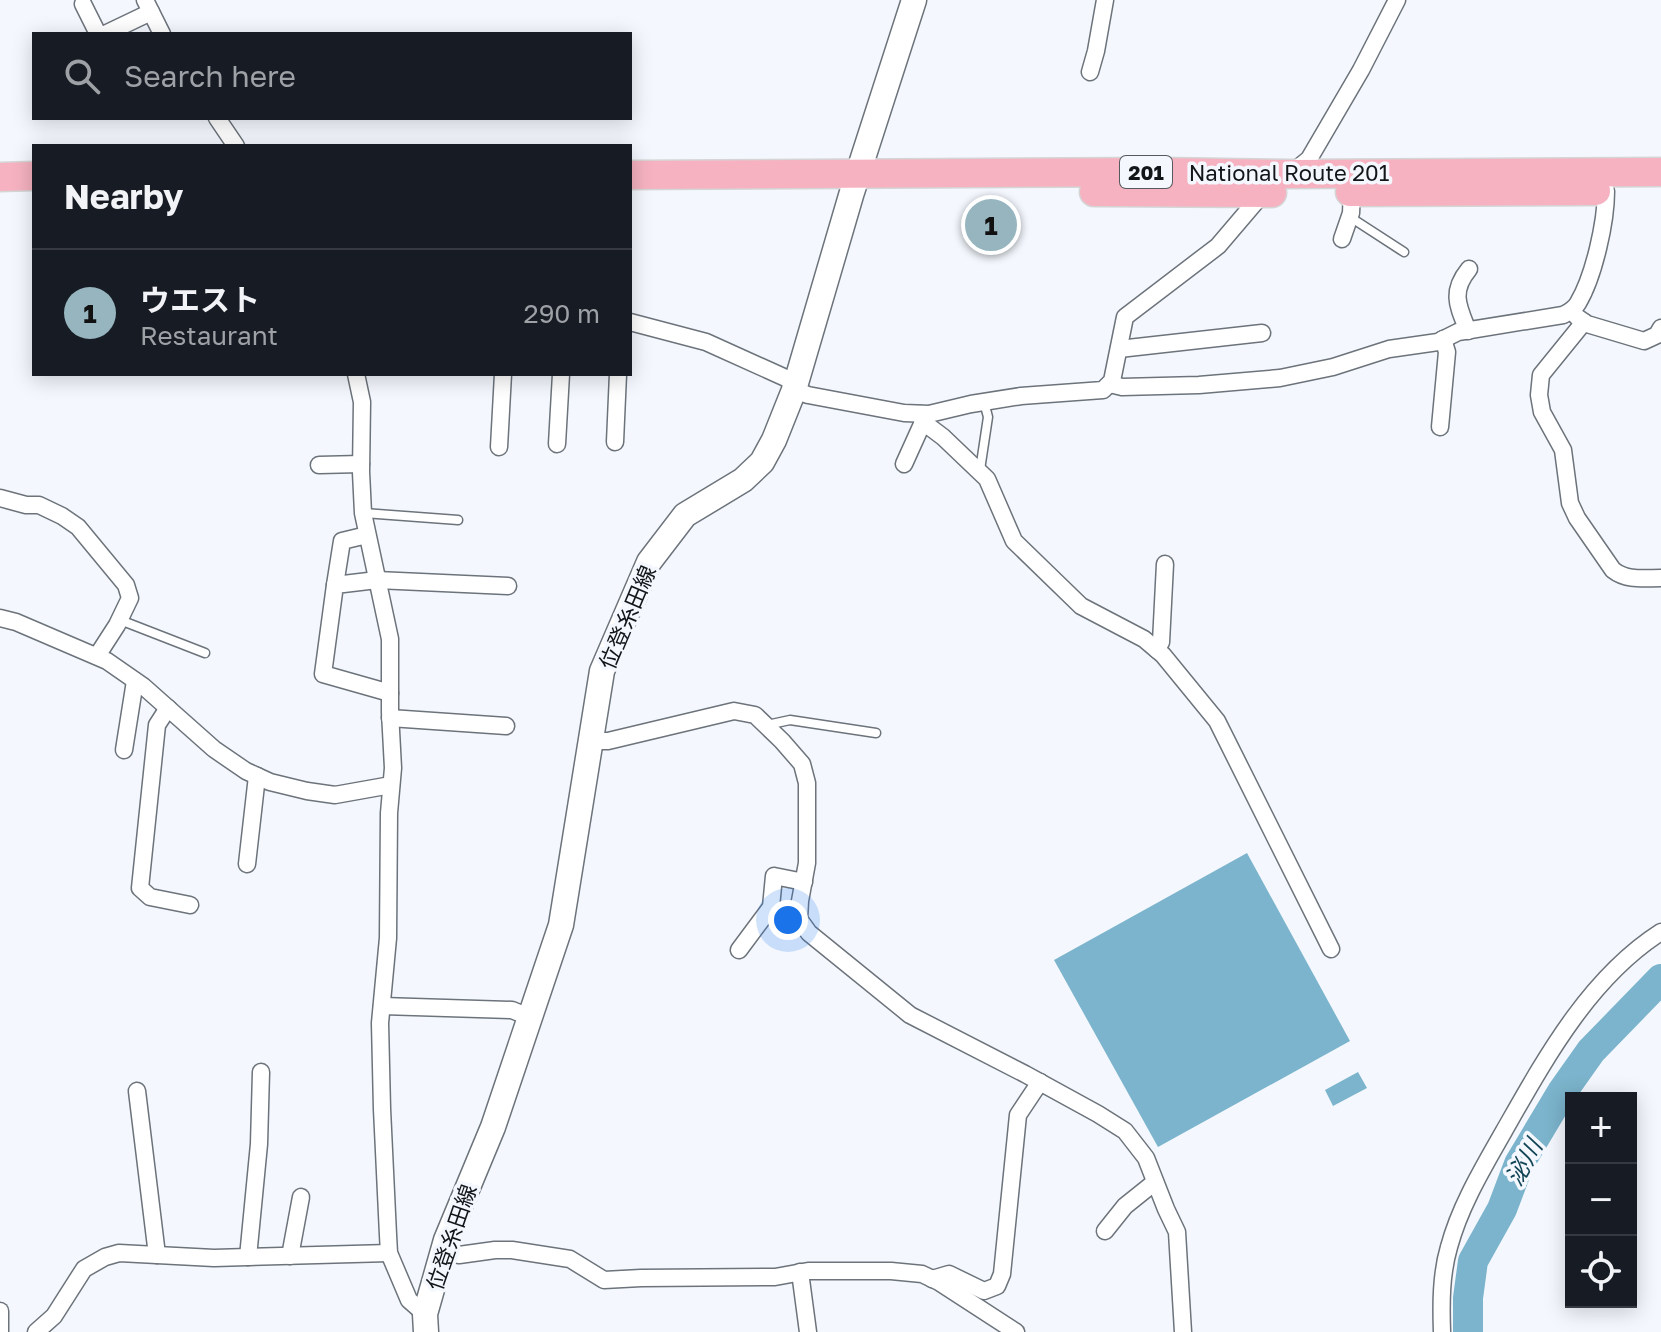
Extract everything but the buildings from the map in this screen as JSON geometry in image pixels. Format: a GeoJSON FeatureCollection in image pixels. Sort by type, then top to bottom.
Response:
{"type":"FeatureCollection","features":[{"type":"Feature","properties":{"kind":"highway","name":"National Route 201"},"geometry":{"type":"LineString","coordinates":[[632,194],[1163,172],[1661,172]]}},
{"type":"Feature","properties":{"kind":"highway","name":"National Route 201"},"geometry":{"type":"LineString","coordinates":[[632,175],[855,184],[1262,193],[1351,204],[1661,191]]}},
{"type":"Feature","properties":{"kind":"highway"},"geometry":{"type":"LineString","coordinates":[[0,177],[32,176]]}},
{"type":"Feature","properties":{"kind":"highway"},"geometry":{"type":"LineString","coordinates":[[0,192],[32,191]]}},
{"type":"Feature","properties":{"kind":"main road","name":"位登糸田線"},"geometry":{"type":"LineString","coordinates":[[426,1323],[443,1251],[493,1127],[561,925],[602,671],[649,562],[685,515],[743,480],[762,462],[774,440],[794,390],[914,0]]}},
{"type":"Feature","properties":{"kind":"street"},"geometry":{"type":"LineString","coordinates":[[1090,72],[1105,0]]}},
{"type":"Feature","properties":{"kind":"street"},"geometry":{"type":"LineString","coordinates":[[904,464],[922,418],[929,414],[1021,396],[1103,390],[1110,384],[1125,317],[1218,246],[1262,193],[1309,159],[1397,0]]}},
{"type":"Feature","properties":{"kind":"street"},"geometry":{"type":"LineString","coordinates":[[83,4],[97,32]]}},
{"type":"Feature","properties":{"kind":"street"},"geometry":{"type":"LineString","coordinates":[[108,32],[148,6],[161,32]]}},
{"type":"Feature","properties":{"kind":"street"},"geometry":{"type":"LineString","coordinates":[[218,120],[235,144]]}},
{"type":"Feature","properties":{"kind":"street"},"geometry":{"type":"LineString","coordinates":[[1606,191],[1606,210],[1590,272],[1577,305],[1577,317],[1541,375],[1539,395],[1542,412],[1563,450],[1570,503],[1577,518],[1619,575],[1627,578],[1661,578]]}},
{"type":"Feature","properties":{"kind":"street"},"geometry":{"type":"LineString","coordinates":[[1342,239],[1351,204]]}},
{"type":"Feature","properties":{"kind":"street"},"geometry":{"type":"LineString","coordinates":[[1468,331],[1456,300],[1460,279],[1469,269]]}},
{"type":"Feature","properties":{"kind":"street"},"geometry":{"type":"LineString","coordinates":[[1110,384],[1122,387],[1199,385],[1280,378],[1333,367],[1389,349],[1438,342],[1458,332],[1563,315],[1644,341],[1657,335],[1661,328]]}},
{"type":"Feature","properties":{"kind":"street"},"geometry":{"type":"LineString","coordinates":[[632,323],[706,342],[788,379],[794,390],[808,395],[922,418],[987,479],[1014,541],[1081,606],[1144,639],[1163,655],[1217,721],[1331,949]]}},
{"type":"Feature","properties":{"kind":"street"},"geometry":{"type":"LineString","coordinates":[[1119,349],[1262,333]]}},
{"type":"Feature","properties":{"kind":"street"},"geometry":{"type":"LineString","coordinates":[[1440,427],[1447,352],[1443,339]]}},
{"type":"Feature","properties":{"kind":"street"},"geometry":{"type":"LineString","coordinates":[[356,376],[362,402],[363,513],[390,639],[393,768],[389,813],[388,938],[380,1023],[389,1253],[409,1300],[426,1323]]}},
{"type":"Feature","properties":{"kind":"street"},"geometry":{"type":"LineString","coordinates":[[499,447],[503,376]]}},
{"type":"Feature","properties":{"kind":"street"},"geometry":{"type":"LineString","coordinates":[[557,444],[561,376]]}},
{"type":"Feature","properties":{"kind":"street"},"geometry":{"type":"LineString","coordinates":[[615,442],[618,376]]}},
{"type":"Feature","properties":{"kind":"street"},"geometry":{"type":"LineString","coordinates":[[319,465],[361,464]]}},
{"type":"Feature","properties":{"kind":"street"},"geometry":{"type":"LineString","coordinates":[[0,498],[39,505],[78,527],[126,585],[130,598],[97,656]]}},
{"type":"Feature","properties":{"kind":"street"},"geometry":{"type":"LineString","coordinates":[[367,535],[342,541],[323,674],[390,693]]}},
{"type":"Feature","properties":{"kind":"street"},"geometry":{"type":"LineString","coordinates":[[1157,650],[1161,642],[1165,564]]}},
{"type":"Feature","properties":{"kind":"street"},"geometry":{"type":"LineString","coordinates":[[335,585],[377,580],[508,586]]}},
{"type":"Feature","properties":{"kind":"street"},"geometry":{"type":"LineString","coordinates":[[0,618],[97,656],[135,681],[214,749],[246,771],[270,782],[335,795],[391,785]]}},
{"type":"Feature","properties":{"kind":"street"},"geometry":{"type":"LineString","coordinates":[[124,750],[135,681]]}},
{"type":"Feature","properties":{"kind":"street"},"geometry":{"type":"LineString","coordinates":[[168,708],[157,725],[140,888],[150,897],[190,905]]}},
{"type":"Feature","properties":{"kind":"street"},"geometry":{"type":"LineString","coordinates":[[589,741],[608,741],[734,711],[755,715],[782,741],[802,764],[807,783],[807,863],[799,919],[809,933],[910,1015],[1040,1082],[1125,1131],[1146,1158],[1177,1232],[1183,1332]]}},
{"type":"Feature","properties":{"kind":"street"},"geometry":{"type":"LineString","coordinates":[[390,718],[506,726]]}},
{"type":"Feature","properties":{"kind":"street"},"geometry":{"type":"LineString","coordinates":[[247,864],[257,776]]}},
{"type":"Feature","properties":{"kind":"street"},"geometry":{"type":"LineString","coordinates":[[739,950],[771,907],[774,876],[804,882]]}},
{"type":"Feature","properties":{"kind":"street"},"geometry":{"type":"LineString","coordinates":[[1442,1332],[1441,1300],[1448,1248],[1461,1213],[1489,1157],[1548,1054],[1601,983],[1661,932]]}},
{"type":"Feature","properties":{"kind":"street"},"geometry":{"type":"LineString","coordinates":[[382,1006],[512,1010],[529,1017]]}},
{"type":"Feature","properties":{"kind":"street"},"geometry":{"type":"LineString","coordinates":[[248,1257],[259,1144],[261,1072]]}},
{"type":"Feature","properties":{"kind":"street"},"geometry":{"type":"LineString","coordinates":[[932,1279],[949,1274],[984,1291],[997,1286],[1002,1274],[1018,1115],[1040,1082]]}},
{"type":"Feature","properties":{"kind":"street"},"geometry":{"type":"LineString","coordinates":[[137,1091],[157,1255]]}},
{"type":"Feature","properties":{"kind":"street"},"geometry":{"type":"LineString","coordinates":[[1105,1231],[1125,1206],[1155,1182]]}},
{"type":"Feature","properties":{"kind":"street"},"geometry":{"type":"LineString","coordinates":[[290,1256],[301,1197]]}},
{"type":"Feature","properties":{"kind":"street"},"geometry":{"type":"LineString","coordinates":[[443,1251],[459,1255],[512,1250],[570,1259],[604,1280],[775,1277],[800,1272],[891,1271],[922,1274],[992,1326],[1016,1332]]}},
{"type":"Feature","properties":{"kind":"street"},"geometry":{"type":"LineString","coordinates":[[36,1332],[54,1316],[84,1269],[119,1253],[214,1258],[389,1253]]}},
{"type":"Feature","properties":{"kind":"street"},"geometry":{"type":"LineString","coordinates":[[800,1272],[808,1332]]}},
{"type":"Feature","properties":{"kind":"street"},"geometry":{"type":"LineString","coordinates":[[0,1311],[0,1332]]}},
{"type":"Feature","properties":{"kind":"lane"},"geometry":{"type":"LineString","coordinates":[[1351,204],[1404,252]]}},
{"type":"Feature","properties":{"kind":"lane"},"geometry":{"type":"LineString","coordinates":[[979,471],[988,417],[984,402]]}},
{"type":"Feature","properties":{"kind":"lane"},"geometry":{"type":"LineString","coordinates":[[363,513],[458,520]]}},
{"type":"Feature","properties":{"kind":"lane"},"geometry":{"type":"LineString","coordinates":[[119,620],[205,653]]}},
{"type":"Feature","properties":{"kind":"lane"},"geometry":{"type":"LineString","coordinates":[[766,726],[790,720],[876,733]]}},
{"type":"Feature","properties":{"kind":"water"},"geometry":{"type":"Polygon","coordinates":[[[1247,853],[1350,1041],[1158,1147],[1054,960],[1247,853]]]}},
{"type":"Feature","properties":{"kind":"water"},"geometry":{"type":"Polygon","coordinates":[[[1358,1072],[1367,1088],[1333,1106],[1325,1090],[1358,1072]]]}},
{"type":"Feature","properties":{"kind":"waterway","name":"泌川"},"geometry":{"type":"LineString","coordinates":[[1468,1332],[1473,1261],[1502,1209],[1519,1164],[1562,1092],[1591,1051],[1661,979]]}},
{"type":"Feature","properties":{"kind":"place","name":"ウエスト"},"geometry":{"type":"Point","coordinates":[991,225]}}]}
